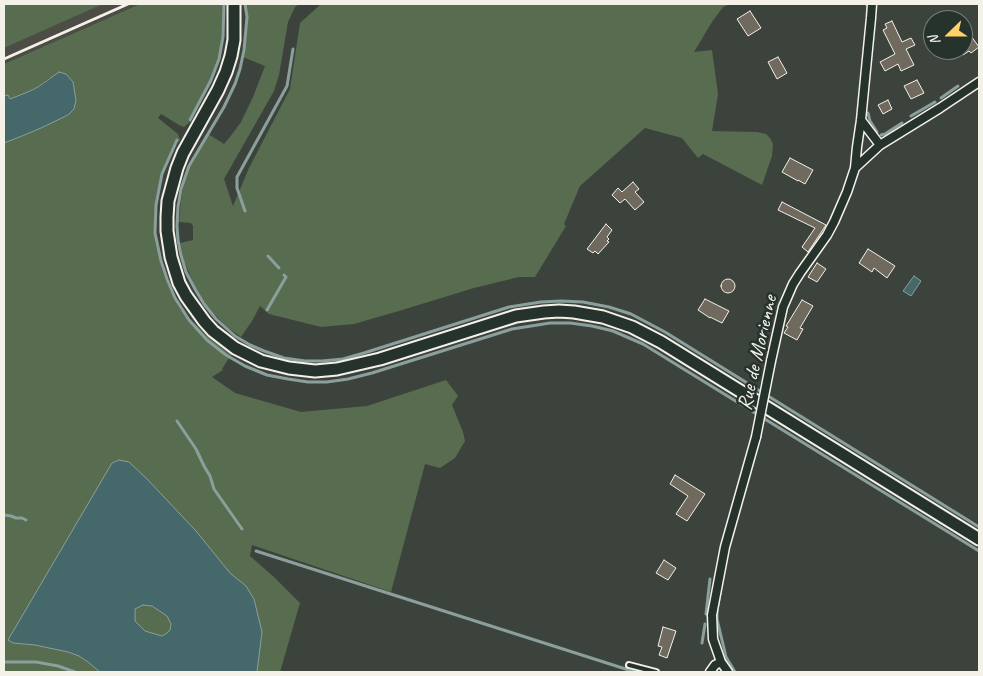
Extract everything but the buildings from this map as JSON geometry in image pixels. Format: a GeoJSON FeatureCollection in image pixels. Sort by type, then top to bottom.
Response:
{"type":"FeatureCollection","features":[{"type":"Feature","properties":{"kind":"main road"},"geometry":{"type":"LineString","coordinates":[[234,4],[234,40],[231,56],[218,90],[183,153],[177,168],[168,201],[167,231],[171,257],[177,277],[186,296],[204,321],[235,348],[275,365],[302,370],[326,370],[361,364],[529,313],[559,311],[603,317],[632,326],[661,342],[979,539]]}},
{"type":"Feature","properties":{"kind":"street"},"geometry":{"type":"LineString","coordinates":[[855,168],[872,4]]}},
{"type":"Feature","properties":{"kind":"street","name":"Rue de Morienne"},"geometry":{"type":"LineString","coordinates":[[728,672],[721,662],[713,640],[712,615],[725,547],[756,437],[783,307],[793,284],[827,236],[847,192],[855,168],[880,144],[979,82]]}},
{"type":"Feature","properties":{"kind":"street"},"geometry":{"type":"LineString","coordinates":[[861,120],[880,144]]}},
{"type":"Feature","properties":{"kind":"street"},"geometry":{"type":"LineString","coordinates":[[710,672],[721,662]]}},
{"type":"Feature","properties":{"kind":"lane"},"geometry":{"type":"LineString","coordinates":[[629,665],[656,672]]}},
{"type":"Feature","properties":{"kind":"shaded area"},"geometry":{"type":"Polygon","coordinates":[[[103,4],[140,4],[4,64],[4,48],[103,4]]]}},
{"type":"Feature","properties":{"kind":"green space"},"geometry":{"type":"Polygon","coordinates":[[[4,4],[103,4],[4,48],[4,4]]]}},
{"type":"Feature","properties":{"kind":"green space"},"geometry":{"type":"Polygon","coordinates":[[[140,4],[223,4],[223,31],[219,54],[212,76],[188,121],[190,122],[184,127],[161,114],[158,118],[178,134],[180,140],[179,142],[176,141],[162,174],[155,219],[155,233],[162,270],[180,309],[206,335],[231,355],[223,370],[212,377],[235,393],[301,412],[367,406],[446,380],[458,396],[452,405],[465,441],[455,458],[440,468],[425,464],[391,592],[252,545],[250,556],[300,603],[280,672],[4,672],[4,143],[68,115],[76,100],[73,82],[49,78],[38,87],[14,98],[10,99],[8,95],[4,96],[4,64],[140,4]]]}},
{"type":"Feature","properties":{"kind":"green space"},"geometry":{"type":"Polygon","coordinates":[[[246,4],[299,4],[295,7],[288,22],[279,75],[274,91],[224,179],[233,206],[249,168],[290,89],[300,23],[321,4],[730,4],[723,7],[694,52],[712,50],[718,94],[712,131],[766,134],[773,144],[772,156],[762,185],[703,154],[698,158],[682,138],[645,128],[580,186],[564,224],[566,226],[535,277],[519,277],[474,288],[354,324],[321,327],[269,314],[260,306],[241,337],[227,327],[210,310],[195,287],[184,261],[180,243],[193,240],[193,226],[191,223],[179,222],[184,182],[208,134],[224,144],[230,137],[241,122],[265,66],[243,57],[247,17],[246,4]]]}},
{"type":"Feature","properties":{"kind":"water"},"geometry":{"type":"Polygon","coordinates":[[[59,72],[66,74],[73,82],[76,100],[74,109],[68,115],[4,143],[4,96],[8,95],[10,99],[30,91],[59,72]]]}},
{"type":"Feature","properties":{"kind":"water"},"geometry":{"type":"Polygon","coordinates":[[[914,276],[921,281],[911,296],[903,291],[914,276]]]}},
{"type":"Feature","properties":{"kind":"water"},"geometry":{"type":"Polygon","coordinates":[[[119,460],[129,462],[196,531],[230,573],[246,586],[254,599],[262,632],[257,672],[100,672],[79,656],[68,652],[35,645],[13,643],[8,640],[112,463],[119,460]],[[143,605],[135,609],[135,621],[145,631],[162,636],[170,630],[171,624],[167,616],[152,606],[143,605]]]}},
{"type":"Feature","properties":{"kind":"waterway"},"geometry":{"type":"LineString","coordinates":[[190,120],[211,80],[219,59],[223,37],[224,4]]}},
{"type":"Feature","properties":{"kind":"waterway"},"geometry":{"type":"LineString","coordinates":[[245,4],[247,17],[240,69],[224,107],[189,166],[181,189],[177,226],[178,240],[186,272],[204,304],[216,319],[235,336],[250,345],[284,358],[322,361],[343,359],[364,353],[509,307],[561,301],[583,302],[609,307],[631,314],[665,332],[979,527]]}},
{"type":"Feature","properties":{"kind":"waterway"},"geometry":{"type":"LineString","coordinates":[[245,211],[237,188],[237,177],[287,86],[293,49]]}},
{"type":"Feature","properties":{"kind":"waterway"},"geometry":{"type":"LineString","coordinates":[[941,98],[958,86]]}},
{"type":"Feature","properties":{"kind":"waterway"},"geometry":{"type":"LineString","coordinates":[[911,116],[935,102]]}},
{"type":"Feature","properties":{"kind":"waterway"},"geometry":{"type":"LineString","coordinates":[[868,113],[870,121],[877,132]]}},
{"type":"Feature","properties":{"kind":"waterway"},"geometry":{"type":"LineString","coordinates":[[881,135],[902,123]]}},
{"type":"Feature","properties":{"kind":"waterway"},"geometry":{"type":"LineString","coordinates":[[177,140],[162,174],[156,205],[155,233],[161,261],[175,298],[189,320],[207,340],[226,355],[245,366],[267,375],[308,382],[327,382],[372,373],[512,329],[550,323],[570,323],[613,331],[643,344],[979,551]]}},
{"type":"Feature","properties":{"kind":"waterway"},"geometry":{"type":"LineString","coordinates":[[268,256],[279,268]]}},
{"type":"Feature","properties":{"kind":"waterway"},"geometry":{"type":"LineString","coordinates":[[267,310],[286,277],[284,275]]}},
{"type":"Feature","properties":{"kind":"waterway"},"geometry":{"type":"LineString","coordinates":[[177,421],[196,449],[210,476],[214,489],[242,529]]}},
{"type":"Feature","properties":{"kind":"waterway"},"geometry":{"type":"LineString","coordinates":[[4,515],[26,520]]}},
{"type":"Feature","properties":{"kind":"waterway"},"geometry":{"type":"LineString","coordinates":[[256,551],[635,672]]}},
{"type":"Feature","properties":{"kind":"waterway"},"geometry":{"type":"LineString","coordinates":[[706,614],[710,579]]}},
{"type":"Feature","properties":{"kind":"waterway"},"geometry":{"type":"LineString","coordinates":[[720,593],[717,619],[726,657]]}},
{"type":"Feature","properties":{"kind":"waterway"},"geometry":{"type":"LineString","coordinates":[[702,643],[705,624]]}},
{"type":"Feature","properties":{"kind":"waterway"},"geometry":{"type":"LineString","coordinates":[[725,657],[735,672]]}},
{"type":"Feature","properties":{"kind":"waterway"},"geometry":{"type":"LineString","coordinates":[[4,662],[36,662],[58,666],[75,672]]}},
{"type":"Feature","properties":{"kind":"railway"},"geometry":{"type":"LineString","coordinates":[[4,59],[128,4]]}}]}
